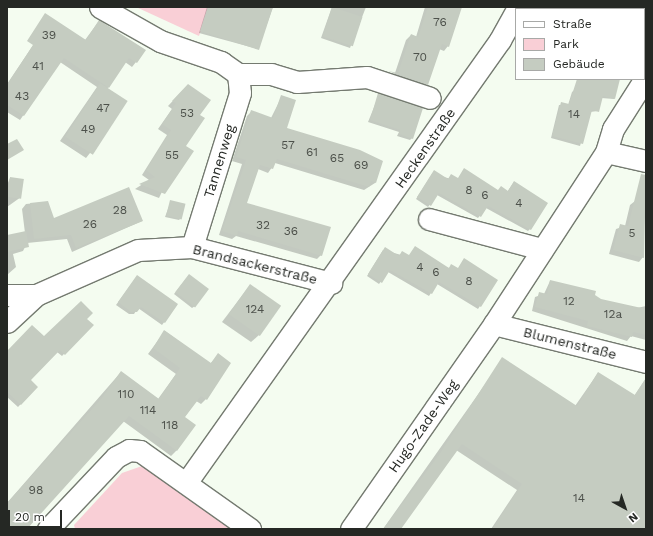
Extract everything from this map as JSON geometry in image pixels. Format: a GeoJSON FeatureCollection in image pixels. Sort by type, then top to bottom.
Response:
{"type":"FeatureCollection","features":[{"type":"Feature","properties":{"kind":"street"},"geometry":{"type":"LineString","coordinates":[[100,7],[160,41],[221,62],[238,74],[271,74],[297,82],[367,77],[430,98]]}},
{"type":"Feature","properties":{"kind":"street","name":"Heckenstraße"},"geometry":{"type":"LineString","coordinates":[[331,282],[500,40],[515,13]]}},
{"type":"Feature","properties":{"kind":"street","name":"Tannenweg"},"geometry":{"type":"LineString","coordinates":[[192,247],[240,93],[238,74]]}},
{"type":"Feature","properties":{"kind":"street","name":"Hugo-Zade-Weg"},"geometry":{"type":"LineString","coordinates":[[351,529],[494,324],[606,152],[613,129],[644,80]]}},
{"type":"Feature","properties":{"kind":"street"},"geometry":{"type":"LineString","coordinates":[[606,152],[646,161]]}},
{"type":"Feature","properties":{"kind":"street"},"geometry":{"type":"LineString","coordinates":[[429,219],[542,249]]}},
{"type":"Feature","properties":{"kind":"street","name":"Brandsackerstraße"},"geometry":{"type":"LineString","coordinates":[[7,322],[36,295],[138,250],[192,247],[331,282]]}},
{"type":"Feature","properties":{"kind":"street"},"geometry":{"type":"LineString","coordinates":[[186,483],[331,282]]}},
{"type":"Feature","properties":{"kind":"street"},"geometry":{"type":"LineString","coordinates":[[7,295],[36,295]]}},
{"type":"Feature","properties":{"kind":"street","name":"Blumenstraße"},"geometry":{"type":"LineString","coordinates":[[494,324],[646,362]]}},
{"type":"Feature","properties":{"kind":"street"},"geometry":{"type":"LineString","coordinates":[[48,529],[116,457],[129,450],[140,451],[250,529]]}},
{"type":"Feature","properties":{"kind":"green space"},"geometry":{"type":"Polygon","coordinates":[[[136,7],[208,7],[199,36],[136,7]]]}},
{"type":"Feature","properties":{"kind":"green space"},"geometry":{"type":"Polygon","coordinates":[[[145,465],[232,529],[75,529],[74,525],[122,473],[145,465]]]}},
{"type":"Feature","properties":{"kind":"building"},"geometry":{"type":"Polygon","coordinates":[[[208,7],[273,7],[259,50],[200,31],[208,7]]]}},
{"type":"Feature","properties":{"kind":"building"},"geometry":{"type":"Polygon","coordinates":[[[332,7],[362,17],[353,46],[322,36],[332,7]]]}},
{"type":"Feature","properties":{"kind":"building"},"geometry":{"type":"Polygon","coordinates":[[[428,7],[462,7],[449,47],[442,44],[428,85],[388,71],[398,73],[411,34],[418,37],[428,7]]]}},
{"type":"Feature","properties":{"kind":"building"},"geometry":{"type":"Polygon","coordinates":[[[45,13],[86,40],[99,20],[146,50],[137,63],[129,58],[109,88],[64,58],[24,116],[7,105],[7,85],[33,45],[27,41],[45,13]]]}},
{"type":"Feature","properties":{"kind":"building"},"geometry":{"type":"Polygon","coordinates":[[[577,80],[620,80],[615,99],[603,96],[599,112],[592,110],[583,144],[552,136],[561,102],[569,104],[577,80]]]}},
{"type":"Feature","properties":{"kind":"building"},"geometry":{"type":"Polygon","coordinates":[[[100,83],[128,101],[93,155],[65,137],[100,83]]]}},
{"type":"Feature","properties":{"kind":"building"},"geometry":{"type":"Polygon","coordinates":[[[188,84],[211,100],[200,115],[205,118],[186,146],[194,151],[165,194],[139,184],[155,177],[146,170],[171,130],[162,124],[176,103],[172,101],[188,84]]]}},
{"type":"Feature","properties":{"kind":"building"},"geometry":{"type":"Polygon","coordinates":[[[378,93],[423,108],[413,139],[399,134],[400,130],[370,120],[378,93]]]}},
{"type":"Feature","properties":{"kind":"building"},"geometry":{"type":"Polygon","coordinates":[[[281,95],[296,100],[287,128],[360,150],[383,161],[376,183],[371,181],[369,187],[277,159],[273,169],[260,165],[247,203],[331,227],[322,256],[238,231],[237,236],[222,231],[246,160],[236,157],[251,110],[273,118],[281,95]]]}},
{"type":"Feature","properties":{"kind":"building"},"geometry":{"type":"Polygon","coordinates":[[[17,139],[24,150],[7,160],[7,144],[17,139]]]}},
{"type":"Feature","properties":{"kind":"building"},"geometry":{"type":"Polygon","coordinates":[[[464,168],[498,190],[501,186],[508,191],[514,181],[548,203],[531,230],[488,206],[481,217],[439,193],[431,206],[417,197],[434,170],[448,179],[451,174],[458,178],[464,168]]]}},
{"type":"Feature","properties":{"kind":"building"},"geometry":{"type":"Polygon","coordinates":[[[641,174],[646,175],[644,258],[613,250],[620,224],[628,226],[641,174]]]}},
{"type":"Feature","properties":{"kind":"building"},"geometry":{"type":"Polygon","coordinates":[[[10,177],[24,179],[21,199],[7,197],[10,177]]]}},
{"type":"Feature","properties":{"kind":"building"},"geometry":{"type":"Polygon","coordinates":[[[129,187],[143,221],[76,248],[71,235],[34,239],[30,203],[48,201],[54,218],[129,187]]]}},
{"type":"Feature","properties":{"kind":"building"},"geometry":{"type":"Polygon","coordinates":[[[170,200],[186,204],[182,219],[166,216],[170,200]]]}},
{"type":"Feature","properties":{"kind":"building"},"geometry":{"type":"Polygon","coordinates":[[[26,231],[29,247],[7,252],[7,235],[26,231]]]}},
{"type":"Feature","properties":{"kind":"building"},"geometry":{"type":"Polygon","coordinates":[[[415,246],[449,268],[451,264],[458,268],[464,258],[498,280],[481,307],[439,282],[432,294],[390,270],[382,283],[368,274],[385,247],[399,256],[402,251],[409,255],[415,246]]]}},
{"type":"Feature","properties":{"kind":"building"},"geometry":{"type":"Polygon","coordinates":[[[189,274],[209,289],[195,307],[175,292],[189,274]]]}},
{"type":"Feature","properties":{"kind":"building"},"geometry":{"type":"Polygon","coordinates":[[[137,275],[178,304],[165,323],[141,307],[137,312],[131,312],[118,302],[137,275]]]}},
{"type":"Feature","properties":{"kind":"building"},"geometry":{"type":"Polygon","coordinates":[[[550,280],[596,291],[595,295],[601,299],[646,309],[646,335],[633,332],[632,337],[587,326],[588,321],[535,307],[539,292],[547,294],[550,280]]]}},
{"type":"Feature","properties":{"kind":"building"},"geometry":{"type":"Polygon","coordinates":[[[250,284],[281,306],[260,336],[229,314],[250,284]]]}},
{"type":"Feature","properties":{"kind":"building"},"geometry":{"type":"Polygon","coordinates":[[[81,301],[93,313],[87,319],[94,325],[65,355],[60,350],[31,380],[38,387],[21,405],[7,392],[7,351],[32,325],[44,336],[81,301]]]}},
{"type":"Feature","properties":{"kind":"building"},"geometry":{"type":"Polygon","coordinates":[[[164,330],[211,363],[218,353],[231,363],[207,400],[201,396],[185,417],[196,425],[177,451],[129,416],[27,529],[7,529],[7,503],[102,398],[121,371],[159,399],[180,368],[153,348],[164,330]]]}},
{"type":"Feature","properties":{"kind":"building"},"geometry":{"type":"Polygon","coordinates":[[[502,357],[577,406],[598,372],[635,395],[646,378],[646,529],[492,529],[522,484],[462,444],[401,529],[383,529],[439,455],[502,357]]]}}]}
